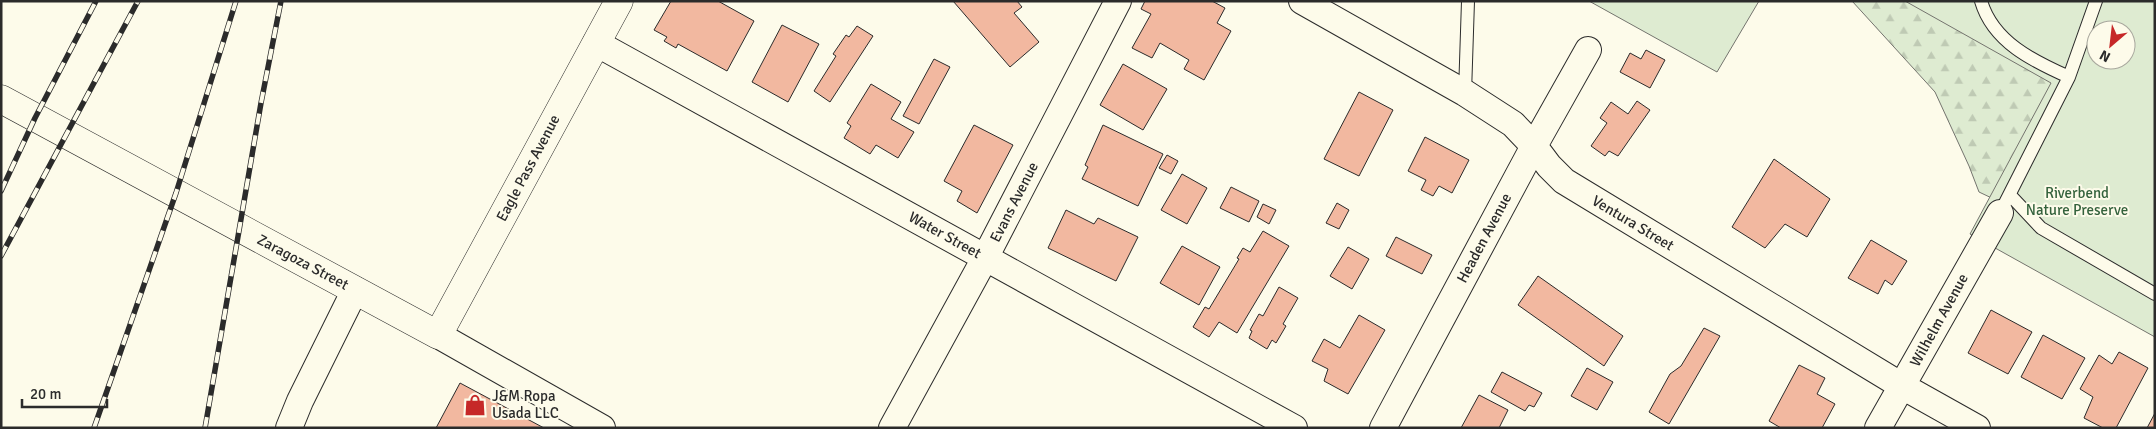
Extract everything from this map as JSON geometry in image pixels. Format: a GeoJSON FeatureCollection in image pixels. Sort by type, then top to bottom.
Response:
{"type":"FeatureCollection","features":[{"type":"Feature","properties":{"kind":"street","name":"Eagle Pass Avenue"},"geometry":{"type":"LineString","coordinates":[[438,335],[618,1]]}},
{"type":"Feature","properties":{"kind":"street","name":"Evans Avenue"},"geometry":{"type":"LineString","coordinates":[[892,428],[986,258],[1118,1]]}},
{"type":"Feature","properties":{"kind":"street","name":"Ventura Street"},"geometry":{"type":"LineString","coordinates":[[1302,1],[1465,93],[1513,124],[1564,181],[1902,386],[1977,428]]}},
{"type":"Feature","properties":{"kind":"street","name":"Water Street"},"geometry":{"type":"LineString","coordinates":[[596,43],[1294,428]]}},
{"type":"Feature","properties":{"kind":"street","name":"Headen Avenue"},"geometry":{"type":"LineString","coordinates":[[1383,428],[1534,146],[1588,50]]}},
{"type":"Feature","properties":{"kind":"street","name":"Zaragoza Street"},"geometry":{"type":"LineString","coordinates":[[1,99],[438,335],[602,428]]}},
{"type":"Feature","properties":{"kind":"street","name":"Wilhelm Avenue"},"geometry":{"type":"LineString","coordinates":[[1878,428],[2005,204]]}},
{"type":"Feature","properties":{"kind":"street"},"geometry":{"type":"LineString","coordinates":[[289,428],[300,401],[355,290]]}},
{"type":"Feature","properties":{"kind":"lane"},"geometry":{"type":"LineString","coordinates":[[1465,93],[1468,1]]}},
{"type":"Feature","properties":{"kind":"lane"},"geometry":{"type":"LineString","coordinates":[[1981,1],[1985,14],[1994,27],[2020,52],[2032,61],[2069,77]]}},
{"type":"Feature","properties":{"kind":"lane"},"geometry":{"type":"LineString","coordinates":[[2096,1],[2069,77],[2005,204],[2048,233],[2155,294]]}},
{"type":"Feature","properties":{"kind":"green space"},"geometry":{"type":"Polygon","coordinates":[[[1589,1],[1759,1],[1717,72],[1589,1]]]}},
{"type":"Feature","properties":{"kind":"green space"},"geometry":{"type":"Polygon","coordinates":[[[1852,1],[2155,1],[2136,56],[2136,20],[2086,20],[2086,70],[2131,70],[2074,237],[1979,192],[1935,92],[1852,1]]]}},
{"type":"Feature","properties":{"kind":"green space","name":"Riverbend Nature Preserve"},"geometry":{"type":"Polygon","coordinates":[[[1905,1],[2155,1],[2155,337],[1970,234],[2051,83],[1905,1]]]}},
{"type":"Feature","properties":{"kind":"building"},"geometry":{"type":"Polygon","coordinates":[[[671,1],[718,1],[754,21],[727,71],[678,44],[676,48],[664,41],[667,37],[654,30],[671,1]]]}},
{"type":"Feature","properties":{"kind":"building"},"geometry":{"type":"Polygon","coordinates":[[[953,1],[1017,1],[1022,7],[1014,13],[1039,42],[1010,67],[953,1]]]}},
{"type":"Feature","properties":{"kind":"building"},"geometry":{"type":"Polygon","coordinates":[[[1145,1],[1212,1],[1225,8],[1217,23],[1231,31],[1204,80],[1184,69],[1189,60],[1160,43],[1152,58],[1132,48],[1151,14],[1141,9],[1145,1]]]}},
{"type":"Feature","properties":{"kind":"building"},"geometry":{"type":"Polygon","coordinates":[[[782,25],[819,44],[788,102],[752,82],[782,25]]]}},
{"type":"Feature","properties":{"kind":"building"},"geometry":{"type":"Polygon","coordinates":[[[857,26],[873,36],[830,102],[814,91],[836,56],[833,54],[846,35],[849,37],[857,26]]]}},
{"type":"Feature","properties":{"kind":"building"},"geometry":{"type":"Polygon","coordinates":[[[1646,50],[1665,60],[1650,88],[1620,72],[1630,53],[1641,59],[1646,50]]]}},
{"type":"Feature","properties":{"kind":"building"},"geometry":{"type":"Polygon","coordinates":[[[934,59],[950,67],[919,124],[903,116],[934,59]]]}},
{"type":"Feature","properties":{"kind":"building"},"geometry":{"type":"Polygon","coordinates":[[[1123,64],[1167,89],[1143,130],[1100,105],[1123,64]]]}},
{"type":"Feature","properties":{"kind":"building"},"geometry":{"type":"Polygon","coordinates":[[[871,84],[901,102],[891,119],[914,132],[898,158],[876,145],[870,154],[844,138],[851,126],[847,123],[871,84]]]}},
{"type":"Feature","properties":{"kind":"building"},"geometry":{"type":"Polygon","coordinates":[[[1359,92],[1393,110],[1359,176],[1324,159],[1359,92]]]}},
{"type":"Feature","properties":{"kind":"building"},"geometry":{"type":"Polygon","coordinates":[[[1637,101],[1650,110],[1618,156],[1609,151],[1605,156],[1591,146],[1607,123],[1600,118],[1611,102],[1628,114],[1637,101]]]}},
{"type":"Feature","properties":{"kind":"building"},"geometry":{"type":"Polygon","coordinates":[[[974,125],[1013,145],[977,213],[957,201],[962,191],[944,181],[974,125]]]}},
{"type":"Feature","properties":{"kind":"building"},"geometry":{"type":"Polygon","coordinates":[[[1103,125],[1163,154],[1138,206],[1082,179],[1088,167],[1085,165],[1103,125]]]}},
{"type":"Feature","properties":{"kind":"building"},"geometry":{"type":"Polygon","coordinates":[[[1425,137],[1469,160],[1452,193],[1439,186],[1433,196],[1421,190],[1426,180],[1408,171],[1425,137]]]}},
{"type":"Feature","properties":{"kind":"building"},"geometry":{"type":"Polygon","coordinates":[[[1167,155],[1178,161],[1171,174],[1159,168],[1167,155]]]}},
{"type":"Feature","properties":{"kind":"building"},"geometry":{"type":"Polygon","coordinates":[[[1774,159],[1830,199],[1807,237],[1785,224],[1765,248],[1732,227],[1774,159]]]}},
{"type":"Feature","properties":{"kind":"building"},"geometry":{"type":"Polygon","coordinates":[[[1182,174],[1207,188],[1187,224],[1161,210],[1182,174]]]}},
{"type":"Feature","properties":{"kind":"building"},"geometry":{"type":"Polygon","coordinates":[[[1231,187],[1259,201],[1249,222],[1220,208],[1231,187]]]}},
{"type":"Feature","properties":{"kind":"building"},"geometry":{"type":"Polygon","coordinates":[[[1337,203],[1349,210],[1339,229],[1326,223],[1337,203]]]}},
{"type":"Feature","properties":{"kind":"building"},"geometry":{"type":"Polygon","coordinates":[[[1263,204],[1276,210],[1269,224],[1257,217],[1263,204]]]}},
{"type":"Feature","properties":{"kind":"building"},"geometry":{"type":"Polygon","coordinates":[[[1066,210],[1094,224],[1098,218],[1138,237],[1116,281],[1048,248],[1066,210]]]}},
{"type":"Feature","properties":{"kind":"building"},"geometry":{"type":"Polygon","coordinates":[[[1263,231],[1289,246],[1237,333],[1219,322],[1209,337],[1193,327],[1205,307],[1209,309],[1239,259],[1237,258],[1243,248],[1250,252],[1263,231]]]}},
{"type":"Feature","properties":{"kind":"building"},"geometry":{"type":"Polygon","coordinates":[[[1396,237],[1432,255],[1422,274],[1386,256],[1396,237]]]}},
{"type":"Feature","properties":{"kind":"building"},"geometry":{"type":"Polygon","coordinates":[[[1871,240],[1907,261],[1892,285],[1885,280],[1878,294],[1848,278],[1871,240]]]}},
{"type":"Feature","properties":{"kind":"building"},"geometry":{"type":"Polygon","coordinates":[[[1182,246],[1220,267],[1199,305],[1160,283],[1182,246]]]}},
{"type":"Feature","properties":{"kind":"building"},"geometry":{"type":"Polygon","coordinates":[[[1348,247],[1369,259],[1352,289],[1330,276],[1348,247]]]}},
{"type":"Feature","properties":{"kind":"building"},"geometry":{"type":"Polygon","coordinates":[[[1538,276],[1623,336],[1604,366],[1518,305],[1538,276]]]}},
{"type":"Feature","properties":{"kind":"building"},"geometry":{"type":"Polygon","coordinates":[[[1279,287],[1298,298],[1283,324],[1286,326],[1276,343],[1272,340],[1267,349],[1249,338],[1252,331],[1250,330],[1259,314],[1263,316],[1279,287]]]}},
{"type":"Feature","properties":{"kind":"building"},"geometry":{"type":"Polygon","coordinates":[[[1991,310],[2032,332],[2008,374],[1968,353],[1991,310]]]}},
{"type":"Feature","properties":{"kind":"building"},"geometry":{"type":"Polygon","coordinates":[[[1359,315],[1385,330],[1348,394],[1324,381],[1328,369],[1312,361],[1324,339],[1340,348],[1359,315]]]}},
{"type":"Feature","properties":{"kind":"building"},"geometry":{"type":"Polygon","coordinates":[[[1704,328],[1720,336],[1669,424],[1649,412],[1670,374],[1681,366],[1704,328]]]}},
{"type":"Feature","properties":{"kind":"building"},"geometry":{"type":"Polygon","coordinates":[[[2043,335],[2085,358],[2062,399],[2021,377],[2043,335]]]}},
{"type":"Feature","properties":{"kind":"building"},"geometry":{"type":"Polygon","coordinates":[[[2119,352],[2148,368],[2116,428],[2103,428],[2084,418],[2093,397],[2080,389],[2099,355],[2112,364],[2119,352]]]}},
{"type":"Feature","properties":{"kind":"building"},"geometry":{"type":"Polygon","coordinates":[[[1799,365],[1825,378],[1817,394],[1835,404],[1822,428],[1781,428],[1769,421],[1799,365]]]}},
{"type":"Feature","properties":{"kind":"building"},"geometry":{"type":"Polygon","coordinates":[[[1587,368],[1613,382],[1597,410],[1571,396],[1587,368]]]}},
{"type":"Feature","properties":{"kind":"building"},"geometry":{"type":"Polygon","coordinates":[[[1502,372],[1542,393],[1534,407],[1529,405],[1525,411],[1491,392],[1502,372]]]}},
{"type":"Feature","properties":{"kind":"building","name":"J&M Ropa Usada LLC"},"geometry":{"type":"Polygon","coordinates":[[[460,383],[544,428],[436,428],[460,383]]]}},
{"type":"Feature","properties":{"kind":"building"},"geometry":{"type":"Polygon","coordinates":[[[1479,395],[1508,410],[1499,428],[1461,428],[1479,395]]]}},
{"type":"Feature","properties":{"kind":"building"},"geometry":{"type":"Polygon","coordinates":[[[2155,413],[2155,428],[2147,428],[2155,413]]]}},
{"type":"Feature","properties":{"kind":"railway"},"geometry":{"type":"LineString","coordinates":[[1,191],[35,118],[96,1]]}},
{"type":"Feature","properties":{"kind":"railway"},"geometry":{"type":"LineString","coordinates":[[1,256],[138,1]]}},
{"type":"Feature","properties":{"kind":"railway"},"geometry":{"type":"LineString","coordinates":[[94,428],[176,193],[236,1]]}},
{"type":"Feature","properties":{"kind":"railway"},"geometry":{"type":"LineString","coordinates":[[205,428],[261,103],[281,1]]}},
{"type":"Feature","properties":{"kind":"place","name":"J&M Ropa Usada LLC"},"geometry":{"type":"Point","coordinates":[475,405]}}]}
